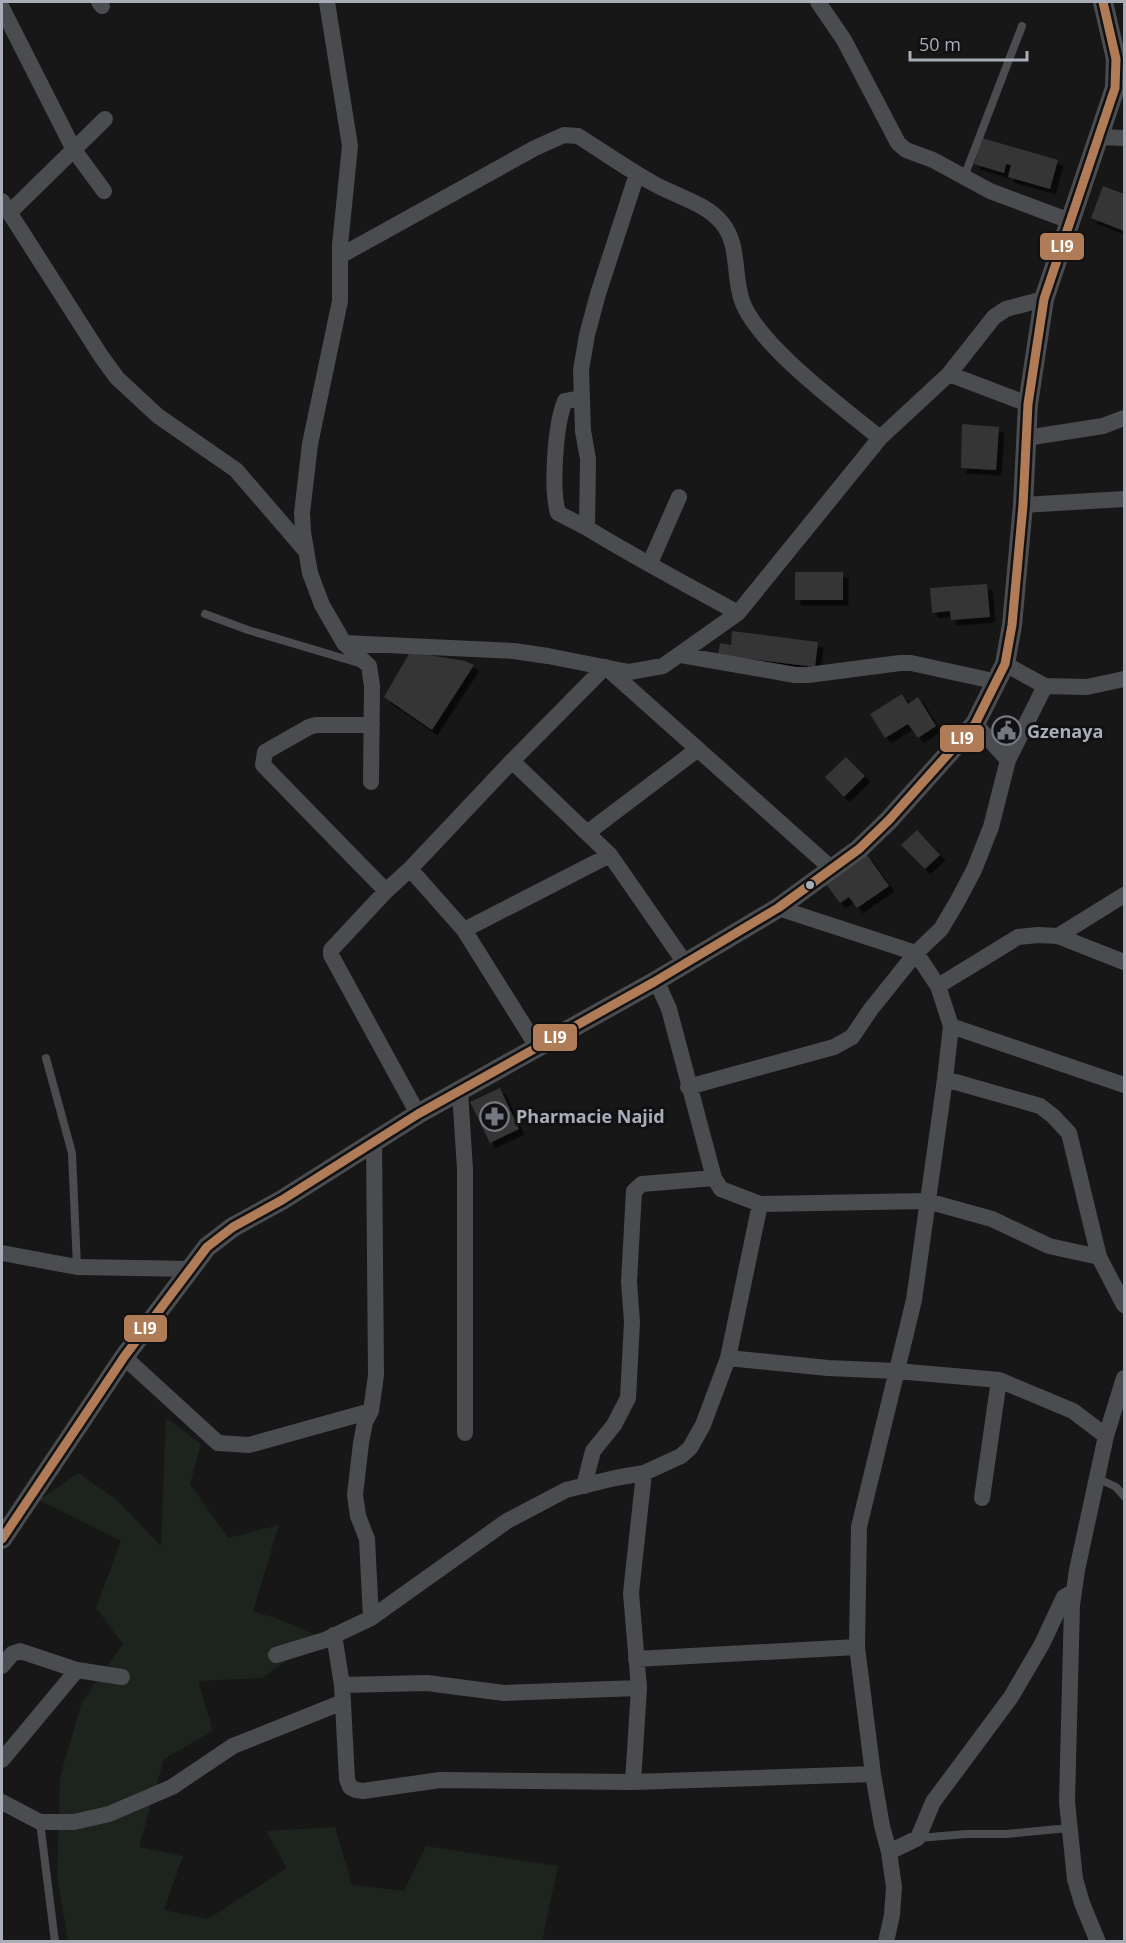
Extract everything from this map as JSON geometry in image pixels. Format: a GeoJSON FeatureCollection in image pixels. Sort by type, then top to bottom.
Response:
{"type":"FeatureCollection","features":[{"type":"Feature","properties":{"kind":"street"},"geometry":{"type":"LineString","coordinates":[[327,2],[350,146],[340,256],[340,301],[310,444],[302,513],[305,550],[315,589],[322,605],[344,643],[369,666],[372,686],[371,782]]}},
{"type":"Feature","properties":{"kind":"street"},"geometry":{"type":"LineString","coordinates":[[818,2],[844,40],[898,143],[906,150],[933,160],[990,191],[1070,221]]}},
{"type":"Feature","properties":{"kind":"street"},"geometry":{"type":"LineString","coordinates":[[2,1539],[124,1357],[207,1246],[233,1227],[282,1200],[418,1114],[654,982],[778,908],[859,849],[889,820],[975,724],[1002,673],[1012,625],[1023,505],[1028,404],[1044,299],[1115,88],[1116,59],[1103,2]]}},
{"type":"Feature","properties":{"kind":"street"},"geometry":{"type":"LineString","coordinates":[[2,8],[74,150],[104,191]]}},
{"type":"Feature","properties":{"kind":"street"},"geometry":{"type":"LineString","coordinates":[[105,119],[74,150],[5,207],[117,378],[158,416],[236,470],[305,550]]}},
{"type":"Feature","properties":{"kind":"street"},"geometry":{"type":"LineString","coordinates":[[340,256],[535,148],[564,135],[578,136],[637,174],[707,210],[720,220],[732,237],[742,301],[754,324],[776,348],[824,392],[880,438]]}},
{"type":"Feature","properties":{"kind":"street"},"geometry":{"type":"LineString","coordinates":[[1098,137],[1125,138]]}},
{"type":"Feature","properties":{"kind":"street"},"geometry":{"type":"LineString","coordinates":[[587,528],[588,459],[583,431],[581,370],[587,335],[637,174]]}},
{"type":"Feature","properties":{"kind":"street"},"geometry":{"type":"LineString","coordinates":[[344,643],[514,651],[629,672],[663,666],[738,613],[880,438],[949,374],[994,317],[1006,309],[1044,299]]}},
{"type":"Feature","properties":{"kind":"street"},"geometry":{"type":"LineString","coordinates":[[949,374],[1028,404]]}},
{"type":"Feature","properties":{"kind":"street"},"geometry":{"type":"LineString","coordinates":[[581,398],[565,401],[560,413],[554,485],[558,513],[738,613]]}},
{"type":"Feature","properties":{"kind":"street"},"geometry":{"type":"LineString","coordinates":[[1026,438],[1103,426],[1125,418]]}},
{"type":"Feature","properties":{"kind":"street"},"geometry":{"type":"LineString","coordinates":[[650,563],[679,497]]}},
{"type":"Feature","properties":{"kind":"street"},"geometry":{"type":"LineString","coordinates":[[1023,505],[1125,499]]}},
{"type":"Feature","properties":{"kind":"street"},"geometry":{"type":"LineString","coordinates":[[681,655],[795,675],[911,663],[1002,673],[1045,686],[1087,687],[1125,679]]}},
{"type":"Feature","properties":{"kind":"street"},"geometry":{"type":"LineString","coordinates":[[605,666],[832,869]]}},
{"type":"Feature","properties":{"kind":"street"},"geometry":{"type":"LineString","coordinates":[[418,1114],[331,956],[331,950],[605,666]]}},
{"type":"Feature","properties":{"kind":"street"},"geometry":{"type":"LineString","coordinates":[[688,1087],[834,1047],[852,1037],[871,1009],[916,953],[941,929],[974,870],[991,826],[1008,760],[1045,686]]}},
{"type":"Feature","properties":{"kind":"street"},"geometry":{"type":"LineString","coordinates":[[975,724],[1008,760]]}},
{"type":"Feature","properties":{"kind":"street"},"geometry":{"type":"LineString","coordinates":[[372,725],[309,727],[265,752],[263,765],[386,891]]}},
{"type":"Feature","properties":{"kind":"street"},"geometry":{"type":"LineString","coordinates":[[587,833],[698,749]]}},
{"type":"Feature","properties":{"kind":"street"},"geometry":{"type":"LineString","coordinates":[[512,761],[610,855],[685,963]]}},
{"type":"Feature","properties":{"kind":"street"},"geometry":{"type":"LineString","coordinates":[[464,930],[610,855]]}},
{"type":"Feature","properties":{"kind":"street"},"geometry":{"type":"LineString","coordinates":[[410,869],[464,930],[538,1048]]}},
{"type":"Feature","properties":{"kind":"street"},"geometry":{"type":"LineString","coordinates":[[1058,936],[1125,895]]}},
{"type":"Feature","properties":{"kind":"street"},"geometry":{"type":"LineString","coordinates":[[778,908],[916,953],[938,986],[951,1026],[914,1300],[859,1527],[857,1647],[873,1774],[894,1887],[892,1916],[886,1941]]}},
{"type":"Feature","properties":{"kind":"street"},"geometry":{"type":"LineString","coordinates":[[938,986],[1018,937],[1058,936],[1125,962]]}},
{"type":"Feature","properties":{"kind":"street"},"geometry":{"type":"LineString","coordinates":[[654,982],[669,1009],[714,1178],[721,1189],[760,1204],[927,1201],[992,1219],[1049,1246],[1099,1257]]}},
{"type":"Feature","properties":{"kind":"street"},"geometry":{"type":"LineString","coordinates":[[951,1026],[1125,1085]]}},
{"type":"Feature","properties":{"kind":"street"},"geometry":{"type":"LineString","coordinates":[[945,1079],[1040,1106],[1069,1133],[1099,1257],[1125,1305]]}},
{"type":"Feature","properties":{"kind":"street"},"geometry":{"type":"LineString","coordinates":[[460,1092],[465,1169],[465,1433]]}},
{"type":"Feature","properties":{"kind":"street"},"geometry":{"type":"LineString","coordinates":[[371,1618],[367,1539],[358,1516],[355,1495],[361,1443],[365,1422],[371,1412],[376,1375],[374,1142]]}},
{"type":"Feature","properties":{"kind":"street"},"geometry":{"type":"LineString","coordinates":[[584,1486],[593,1451],[614,1425],[628,1398],[632,1322],[629,1282],[633,1191],[642,1184],[714,1178]]}},
{"type":"Feature","properties":{"kind":"street"},"geometry":{"type":"LineString","coordinates":[[276,1655],[334,1635],[371,1618],[507,1521],[566,1490],[644,1473],[681,1456],[690,1448],[703,1425],[728,1358],[760,1204]]}},
{"type":"Feature","properties":{"kind":"street"},"geometry":{"type":"LineString","coordinates":[[2,1253],[77,1267],[192,1269]]}},
{"type":"Feature","properties":{"kind":"street"},"geometry":{"type":"LineString","coordinates":[[124,1357],[218,1443],[249,1445],[371,1412]]}},
{"type":"Feature","properties":{"kind":"street"},"geometry":{"type":"LineString","coordinates":[[728,1358],[828,1368],[897,1371],[999,1380],[1073,1411],[1106,1436]]}},
{"type":"Feature","properties":{"kind":"street"},"geometry":{"type":"LineString","coordinates":[[1098,1941],[1082,1903],[1076,1879],[1069,1828],[1067,1771],[1074,1591],[1106,1436],[1125,1378]]}},
{"type":"Feature","properties":{"kind":"street"},"geometry":{"type":"LineString","coordinates":[[982,1498],[999,1380]]}},
{"type":"Feature","properties":{"kind":"street"},"geometry":{"type":"LineString","coordinates":[[633,1782],[639,1688],[632,1593],[644,1473]]}},
{"type":"Feature","properties":{"kind":"street"},"geometry":{"type":"LineString","coordinates":[[889,1852],[918,1838],[933,1802],[1011,1697],[1042,1644],[1064,1597],[1074,1591]]}},
{"type":"Feature","properties":{"kind":"street"},"geometry":{"type":"LineString","coordinates":[[334,1635],[342,1693],[347,1779],[350,1787],[356,1790],[373,1790],[440,1780],[633,1782],[873,1774]]}},
{"type":"Feature","properties":{"kind":"street"},"geometry":{"type":"LineString","coordinates":[[636,1659],[857,1647]]}},
{"type":"Feature","properties":{"kind":"street"},"geometry":{"type":"LineString","coordinates":[[2,1666],[12,1654],[20,1651],[77,1670],[122,1677]]}},
{"type":"Feature","properties":{"kind":"street"},"geometry":{"type":"LineString","coordinates":[[2,1760],[77,1670]]}},
{"type":"Feature","properties":{"kind":"street"},"geometry":{"type":"LineString","coordinates":[[2,1802],[40,1822],[74,1822],[109,1814],[172,1787],[233,1746],[342,1693],[427,1683],[504,1693],[639,1688]]}},
{"type":"Feature","properties":{"kind":"lane"},"geometry":{"type":"LineString","coordinates":[[964,177],[1022,26]]}},
{"type":"Feature","properties":{"kind":"lane"},"geometry":{"type":"LineString","coordinates":[[205,614],[248,630],[369,666]]}},
{"type":"Feature","properties":{"kind":"lane"},"geometry":{"type":"LineString","coordinates":[[46,1058],[72,1153],[77,1267]]}},
{"type":"Feature","properties":{"kind":"lane"},"geometry":{"type":"LineString","coordinates":[[1097,1478],[1116,1487],[1125,1496]]}},
{"type":"Feature","properties":{"kind":"lane"},"geometry":{"type":"LineString","coordinates":[[40,1822],[56,1941]]}},
{"type":"Feature","properties":{"kind":"lane"},"geometry":{"type":"LineString","coordinates":[[918,1838],[966,1834],[1006,1834],[1069,1828]]}},
{"type":"Feature","properties":{"kind":"shaded area"},"geometry":{"type":"Polygon","coordinates":[[[166,1418],[201,1444],[190,1484],[228,1538],[279,1525],[253,1611],[320,1637],[262,1678],[198,1681],[213,1731],[164,1759],[139,1847],[183,1856],[164,1910],[208,1919],[287,1868],[266,1831],[335,1827],[352,1885],[404,1891],[426,1846],[558,1866],[542,1941],[68,1941],[57,1876],[60,1777],[82,1702],[123,1644],[96,1608],[121,1541],[39,1500],[78,1473],[116,1499],[161,1546],[166,1418]]]}},
{"type":"Feature","properties":{"kind":"building"},"geometry":{"type":"Polygon","coordinates":[[[982,138],[1058,160],[1050,189],[1008,177],[1011,165],[1006,164],[1004,173],[974,164],[982,138]]]}},
{"type":"Feature","properties":{"kind":"building"},"geometry":{"type":"Polygon","coordinates":[[[1103,186],[1124,194],[1124,231],[1091,218],[1103,186]]]}},
{"type":"Feature","properties":{"kind":"building"},"geometry":{"type":"Polygon","coordinates":[[[962,424],[999,427],[996,470],[961,468],[962,424]]]}},
{"type":"Feature","properties":{"kind":"building"},"geometry":{"type":"Polygon","coordinates":[[[795,572],[843,572],[843,600],[795,600],[795,572]]]}},
{"type":"Feature","properties":{"kind":"building"},"geometry":{"type":"Polygon","coordinates":[[[987,584],[990,617],[951,620],[950,611],[932,613],[930,588],[987,584]]]}},
{"type":"Feature","properties":{"kind":"building"},"geometry":{"type":"Polygon","coordinates":[[[732,631],[818,642],[815,667],[718,655],[720,643],[731,645],[732,631]]]}},
{"type":"Feature","properties":{"kind":"building"},"geometry":{"type":"Polygon","coordinates":[[[410,652],[465,661],[474,665],[432,730],[384,697],[410,652]]]}},
{"type":"Feature","properties":{"kind":"building"},"geometry":{"type":"Polygon","coordinates":[[[902,694],[908,704],[918,697],[936,726],[918,738],[908,724],[885,738],[870,714],[902,694]]]}},
{"type":"Feature","properties":{"kind":"building"},"geometry":{"type":"Polygon","coordinates":[[[846,757],[865,776],[844,797],[825,777],[846,757]]]}},
{"type":"Feature","properties":{"kind":"building"},"geometry":{"type":"Polygon","coordinates":[[[917,830],[940,855],[925,869],[901,845],[917,830]]]}},
{"type":"Feature","properties":{"kind":"building"},"geometry":{"type":"Polygon","coordinates":[[[867,855],[889,886],[857,908],[849,897],[840,903],[826,884],[867,855]]]}},
{"type":"Feature","properties":{"kind":"building","name":"Pharmacie Najid"},"geometry":{"type":"Polygon","coordinates":[[[500,1088],[519,1129],[490,1143],[470,1102],[500,1088]]]}},
{"type":"Feature","properties":{"kind":"transit line","name":"LI9"},"geometry":{"type":"LineString","coordinates":[[2,1539],[124,1357],[207,1247],[233,1227],[282,1200],[418,1114],[654,982],[778,908],[859,849],[889,820],[975,724],[1005,664],[1012,625],[1023,505],[1028,404],[1044,299],[1115,88],[1116,59],[1103,2]]}},
{"type":"Feature","properties":{"kind":"place","name":"Gzenaya"},"geometry":{"type":"Point","coordinates":[1006,731]}},
{"type":"Feature","properties":{"kind":"place","name":"Pharmacie Najid"},"geometry":{"type":"Point","coordinates":[495,1116]}}]}
